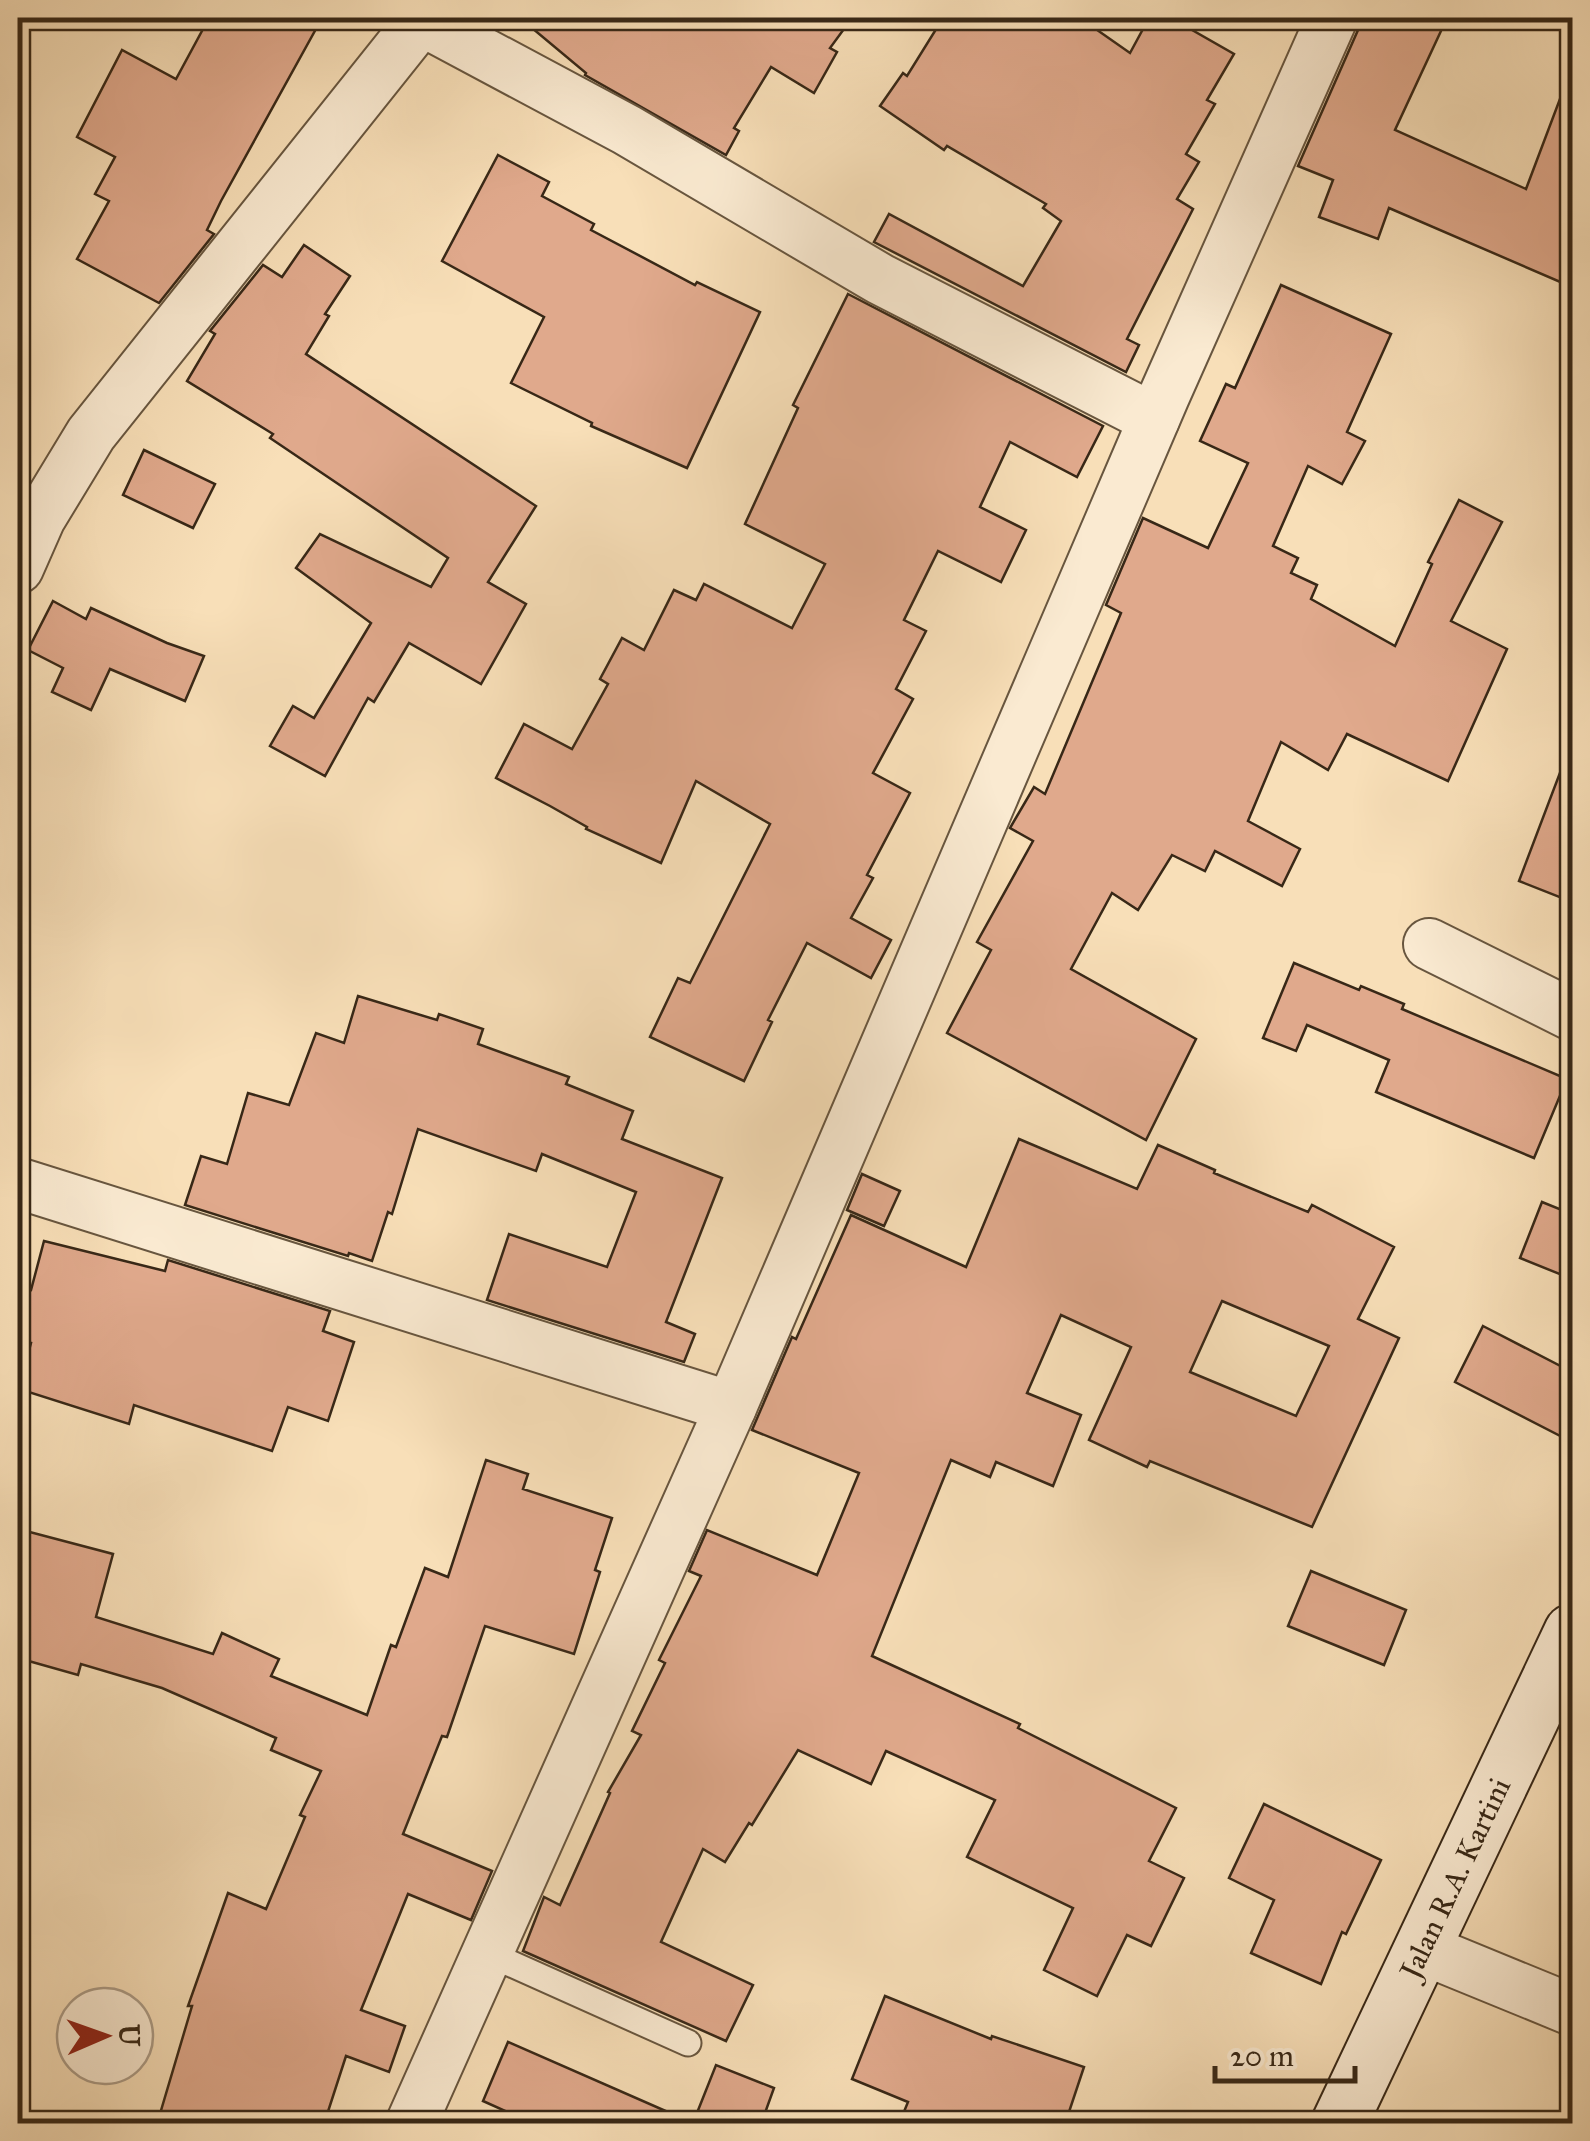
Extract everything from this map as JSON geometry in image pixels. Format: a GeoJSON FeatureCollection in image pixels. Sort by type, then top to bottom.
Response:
{"type":"FeatureCollection","features":[{"type":"Feature","properties":{"kind":"main road","name":"Jalan R.A. Kartini"},"geometry":{"type":"LineString","coordinates":[[1339,2124],[1572,1632]]}},
{"type":"Feature","properties":{"kind":"street"},"geometry":{"type":"LineString","coordinates":[[410,2124],[732,1407],[1154,420],[1332,18]]}},
{"type":"Feature","properties":{"kind":"street"},"geometry":{"type":"LineString","coordinates":[[18,568],[40,518],[91,434],[422,19],[628,130],[880,279],[1154,420]]}},
{"type":"Feature","properties":{"kind":"street"},"geometry":{"type":"LineString","coordinates":[[1430,944],[1572,1015]]}},
{"type":"Feature","properties":{"kind":"street"},"geometry":{"type":"LineString","coordinates":[[18,1183],[732,1407]]}},
{"type":"Feature","properties":{"kind":"street"},"geometry":{"type":"LineString","coordinates":[[1427,1941],[1572,1990]]}},
{"type":"Feature","properties":{"kind":"street"},"geometry":{"type":"LineString","coordinates":[[1427,1941],[1572,2010]]}},
{"type":"Feature","properties":{"kind":"lane"},"geometry":{"type":"LineString","coordinates":[[487,1954],[688,2042]]}},
{"type":"Feature","properties":{"kind":"building"},"geometry":{"type":"Polygon","coordinates":[[[209,18],[322,18],[221,201],[207,230],[214,234],[159,303],[77,259],[109,201],[95,194],[115,157],[77,137],[122,50],[176,79],[209,18]]]}},
{"type":"Feature","properties":{"kind":"building"},"geometry":{"type":"Polygon","coordinates":[[[520,18],[852,18],[830,48],[837,52],[814,93],[771,67],[734,128],[739,131],[726,155],[585,75],[520,18]]]}},
{"type":"Feature","properties":{"kind":"building"},"geometry":{"type":"Polygon","coordinates":[[[943,18],[1080,18],[1130,53],[1149,18],[1171,18],[1234,54],[1207,100],[1215,104],[1186,154],[1199,162],[1177,199],[1193,209],[1127,339],[1139,345],[1126,372],[874,242],[889,214],[1023,286],[1061,221],[1043,208],[1046,204],[947,146],[944,150],[880,106],[903,73],[907,76],[943,18]]]}},
{"type":"Feature","properties":{"kind":"building"},"geometry":{"type":"Polygon","coordinates":[[[1361,18],[1447,18],[1395,130],[1526,189],[1569,75],[1572,76],[1572,287],[1389,208],[1378,239],[1319,217],[1333,180],[1298,166],[1361,18]]]}},
{"type":"Feature","properties":{"kind":"building"},"geometry":{"type":"Polygon","coordinates":[[[498,155],[549,182],[542,196],[594,224],[591,230],[695,285],[697,282],[760,312],[687,468],[591,426],[592,423],[511,383],[544,317],[442,261],[498,155]]]}},
{"type":"Feature","properties":{"kind":"building"},"geometry":{"type":"Polygon","coordinates":[[[304,245],[350,276],[325,314],[329,316],[306,354],[536,506],[488,582],[526,604],[481,684],[409,643],[374,702],[368,698],[325,776],[270,746],[293,706],[314,718],[371,623],[296,568],[320,534],[431,587],[448,558],[270,438],[273,434],[187,381],[215,334],[210,331],[263,265],[282,277],[304,245]]]}},
{"type":"Feature","properties":{"kind":"building"},"geometry":{"type":"Polygon","coordinates":[[[1281,285],[1391,334],[1347,432],[1365,441],[1342,484],[1308,466],[1273,546],[1298,558],[1291,573],[1317,585],[1311,599],[1395,646],[1432,564],[1428,562],[1459,500],[1502,522],[1451,621],[1507,649],[1448,781],[1347,734],[1328,770],[1281,742],[1248,821],[1300,849],[1282,886],[1215,851],[1205,871],[1172,855],[1138,910],[1112,893],[1071,969],[1196,1039],[1146,1140],[947,1033],[991,950],[977,942],[1033,841],[1010,828],[1034,787],[1045,794],[1121,613],[1106,605],[1143,518],[1208,548],[1248,463],[1200,441],[1226,384],[1235,388],[1281,285]]]}},
{"type":"Feature","properties":{"kind":"building"},"geometry":{"type":"Polygon","coordinates":[[[848,294],[1103,426],[1077,477],[1010,442],[980,507],[1026,530],[1001,582],[938,551],[904,620],[926,631],[896,689],[913,699],[873,773],[910,793],[867,875],[873,878],[851,918],[891,940],[871,978],[807,943],[768,1020],[772,1022],[744,1081],[650,1037],[678,978],[690,983],[770,824],[696,781],[661,863],[586,829],[496,778],[524,724],[572,749],[608,684],[600,679],[622,638],[644,650],[674,590],[696,600],[704,584],[792,628],[825,564],[745,524],[798,408],[793,405],[848,294]]]}},
{"type":"Feature","properties":{"kind":"building"},"geometry":{"type":"Polygon","coordinates":[[[144,450],[215,484],[193,528],[123,495],[144,450]]]}},
{"type":"Feature","properties":{"kind":"building"},"geometry":{"type":"Polygon","coordinates":[[[53,601],[86,619],[91,608],[204,656],[185,701],[110,669],[91,710],[52,692],[63,668],[28,650],[53,601]]]}},
{"type":"Feature","properties":{"kind":"building"},"geometry":{"type":"Polygon","coordinates":[[[1569,749],[1572,750],[1572,902],[1519,881],[1569,749]]]}},
{"type":"Feature","properties":{"kind":"building"},"geometry":{"type":"Polygon","coordinates":[[[1294,963],[1404,1004],[1402,1009],[1567,1079],[1534,1158],[1376,1092],[1389,1060],[1307,1025],[1296,1051],[1263,1038],[1294,963]]]}},
{"type":"Feature","properties":{"kind":"building"},"geometry":{"type":"Polygon","coordinates":[[[358,996],[437,1020],[439,1014],[483,1029],[478,1044],[569,1077],[566,1084],[633,1111],[622,1139],[722,1178],[666,1322],[695,1334],[684,1362],[487,1300],[509,1234],[607,1267],[636,1192],[542,1154],[536,1171],[418,1129],[392,1214],[388,1212],[372,1261],[185,1205],[201,1156],[227,1164],[248,1093],[289,1105],[316,1033],[344,1043],[358,996]]]}},
{"type":"Feature","properties":{"kind":"building"},"geometry":{"type":"Polygon","coordinates":[[[1019,1139],[1137,1189],[1158,1145],[1308,1212],[1312,1205],[1394,1247],[1358,1319],[1399,1338],[1312,1527],[1150,1461],[1147,1467],[1089,1440],[1131,1347],[1061,1315],[1027,1393],[1081,1415],[1053,1486],[996,1462],[990,1477],[951,1460],[872,1656],[1020,1724],[1018,1728],[1176,1808],[1149,1861],[1184,1878],[1151,1946],[1127,1935],[1097,1996],[1044,1970],[1073,1908],[967,1857],[995,1800],[886,1751],[871,1784],[798,1750],[725,1862],[703,1849],[661,1942],[753,1985],[726,2041],[523,1951],[544,1897],[560,1905],[608,1792],[641,1735],[632,1731],[665,1663],[659,1660],[701,1576],[689,1571],[707,1530],[817,1575],[859,1473],[752,1430],[851,1215],[966,1267],[1019,1139]],[[1222,1301],[1190,1372],[1296,1416],[1329,1346],[1222,1301]]]}},
{"type":"Feature","properties":{"kind":"building"},"geometry":{"type":"Polygon","coordinates":[[[862,1174],[900,1191],[884,1226],[847,1210],[862,1174]]]}},
{"type":"Feature","properties":{"kind":"building"},"geometry":{"type":"Polygon","coordinates":[[[1542,1202],[1572,1214],[1572,1279],[1520,1258],[1542,1202]]]}},
{"type":"Feature","properties":{"kind":"building"},"geometry":{"type":"Polygon","coordinates":[[[44,1241],[165,1271],[168,1260],[330,1311],[323,1331],[354,1342],[328,1421],[288,1407],[272,1451],[134,1405],[129,1424],[19,1389],[31,1343],[18,1340],[18,1287],[31,1290],[44,1241]]]}},
{"type":"Feature","properties":{"kind":"building"},"geometry":{"type":"Polygon","coordinates":[[[1483,1326],[1572,1372],[1572,1442],[1455,1382],[1483,1326]]]}},
{"type":"Feature","properties":{"kind":"building"},"geometry":{"type":"Polygon","coordinates":[[[486,1460],[528,1474],[523,1489],[612,1518],[574,1654],[485,1626],[447,1737],[442,1736],[403,1834],[492,1871],[471,1920],[408,1894],[361,2010],[405,2026],[389,2072],[346,2056],[324,2124],[157,2124],[192,2006],[188,2006],[228,1893],[266,1909],[305,1817],[300,1815],[321,1771],[271,1750],[276,1738],[162,1688],[81,1664],[78,1675],[18,1658],[18,1533],[26,1531],[113,1554],[96,1617],[213,1654],[222,1633],[279,1659],[271,1676],[367,1715],[391,1645],[396,1647],[425,1568],[448,1577],[486,1460]]]}},
{"type":"Feature","properties":{"kind":"building"},"geometry":{"type":"Polygon","coordinates":[[[1311,1571],[1406,1610],[1384,1665],[1288,1626],[1311,1571]]]}},
{"type":"Feature","properties":{"kind":"building"},"geometry":{"type":"Polygon","coordinates":[[[1264,1804],[1381,1860],[1346,1934],[1342,1932],[1321,1984],[1251,1953],[1274,1900],[1229,1878],[1264,1804]]]}},
{"type":"Feature","properties":{"kind":"building"},"geometry":{"type":"Polygon","coordinates":[[[885,1996],[991,2039],[992,2036],[1084,2067],[1065,2124],[899,2124],[908,2102],[852,2079],[885,1996]]]}},
{"type":"Feature","properties":{"kind":"building"},"geometry":{"type":"Polygon","coordinates":[[[508,2042],[693,2123],[716,2065],[774,2088],[761,2124],[534,2124],[483,2101],[508,2042]]]}}]}
